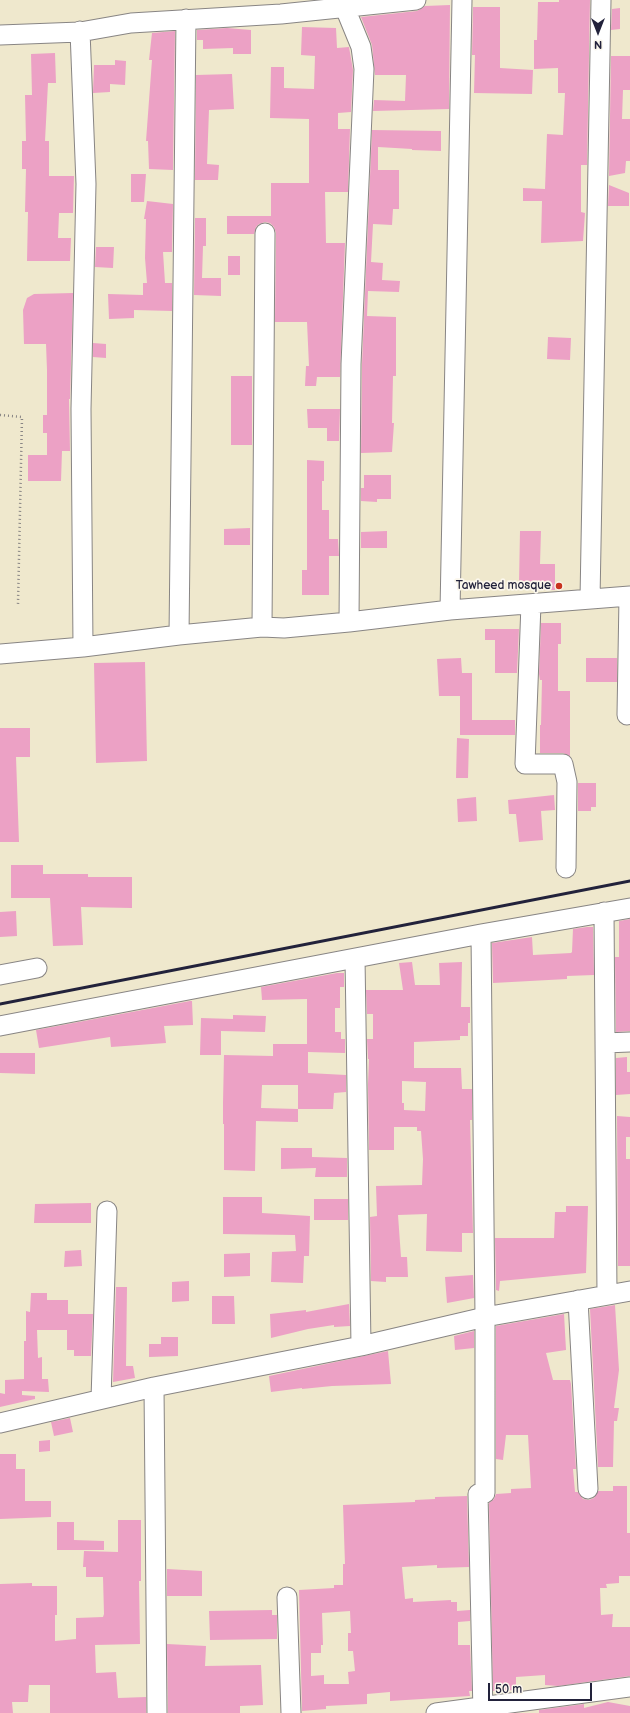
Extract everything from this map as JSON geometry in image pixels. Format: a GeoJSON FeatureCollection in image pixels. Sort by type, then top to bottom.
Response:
{"type":"FeatureCollection","features":[{"type":"Feature","properties":{"kind":"street"},"geometry":{"type":"LineString","coordinates":[[0,35],[80,32],[131,23],[280,14],[416,0]]}},
{"type":"Feature","properties":{"kind":"street"},"geometry":{"type":"LineString","coordinates":[[450,610],[462,0]]}},
{"type":"Feature","properties":{"kind":"street"},"geometry":{"type":"LineString","coordinates":[[590,599],[601,0]]}},
{"type":"Feature","properties":{"kind":"street"},"geometry":{"type":"LineString","coordinates":[[345,8],[362,46],[364,69],[351,364],[349,622]]}},
{"type":"Feature","properties":{"kind":"street"},"geometry":{"type":"LineString","coordinates":[[179,635],[186,19]]}},
{"type":"Feature","properties":{"kind":"street"},"geometry":{"type":"LineString","coordinates":[[80,32],[86,184],[81,409],[83,647]]}},
{"type":"Feature","properties":{"kind":"street"},"geometry":{"type":"LineString","coordinates":[[262,627],[265,233]]}},
{"type":"Feature","properties":{"kind":"street"},"geometry":{"type":"LineString","coordinates":[[0,654],[83,647],[179,635],[262,627],[284,628],[450,610],[629,596],[627,715]]}},
{"type":"Feature","properties":{"kind":"street"},"geometry":{"type":"LineString","coordinates":[[531,604],[526,764],[563,764],[567,782],[566,868]]}},
{"type":"Feature","properties":{"kind":"street"},"geometry":{"type":"LineString","coordinates":[[0,1026],[481,934],[630,908]]}},
{"type":"Feature","properties":{"kind":"street"},"geometry":{"type":"LineString","coordinates":[[604,912],[607,1294]]}},
{"type":"Feature","properties":{"kind":"street"},"geometry":{"type":"LineString","coordinates":[[481,934],[485,1317],[482,1494],[483,1710]]}},
{"type":"Feature","properties":{"kind":"street"},"geometry":{"type":"LineString","coordinates":[[355,958],[361,1346]]}},
{"type":"Feature","properties":{"kind":"street"},"geometry":{"type":"LineString","coordinates":[[0,975],[36,968]]}},
{"type":"Feature","properties":{"kind":"street"},"geometry":{"type":"LineString","coordinates":[[605,1043],[630,1042]]}},
{"type":"Feature","properties":{"kind":"street"},"geometry":{"type":"LineString","coordinates":[[101,1399],[107,1211]]}},
{"type":"Feature","properties":{"kind":"street"},"geometry":{"type":"LineString","coordinates":[[0,1423],[154,1387],[361,1346],[485,1317],[630,1291]]}},
{"type":"Feature","properties":{"kind":"street"},"geometry":{"type":"LineString","coordinates":[[578,1300],[588,1489]]}},
{"type":"Feature","properties":{"kind":"street"},"geometry":{"type":"LineString","coordinates":[[154,1387],[157,1713]]}},
{"type":"Feature","properties":{"kind":"street"},"geometry":{"type":"LineString","coordinates":[[287,1597],[291,1713]]}},
{"type":"Feature","properties":{"kind":"street"},"geometry":{"type":"LineString","coordinates":[[436,1713],[483,1710],[630,1687]]}},
{"type":"Feature","properties":{"kind":"path"},"geometry":{"type":"LineString","coordinates":[[0,415],[22,417],[18,604]]}},
{"type":"Feature","properties":{"kind":"building"},"geometry":{"type":"Polygon","coordinates":[[[559,0],[590,0],[587,165],[581,165],[581,212],[585,213],[583,241],[541,243],[542,201],[523,201],[523,188],[545,189],[547,134],[563,135],[565,93],[558,93],[558,68],[534,69],[534,40],[537,40],[538,2],[559,2],[559,0]]]}},
{"type":"Feature","properties":{"kind":"building"},"geometry":{"type":"Polygon","coordinates":[[[450,5],[449,109],[373,111],[374,100],[405,101],[406,75],[375,75],[372,45],[361,17],[417,11],[425,6],[450,5]]]}},
{"type":"Feature","properties":{"kind":"building"},"geometry":{"type":"Polygon","coordinates":[[[473,7],[500,7],[500,68],[533,70],[532,94],[474,93],[475,55],[472,55],[473,7]]]}},
{"type":"Feature","properties":{"kind":"building"},"geometry":{"type":"Polygon","coordinates":[[[620,8],[620,29],[611,30],[612,9],[620,8]]]}},
{"type":"Feature","properties":{"kind":"building"},"geometry":{"type":"Polygon","coordinates":[[[302,27],[336,28],[337,48],[349,47],[353,70],[351,112],[338,113],[338,129],[350,129],[348,192],[325,192],[326,243],[345,243],[340,377],[317,377],[316,386],[305,386],[306,366],[309,366],[307,322],[275,322],[276,233],[274,227],[270,223],[265,222],[256,227],[254,234],[227,234],[227,216],[271,216],[271,183],[309,183],[309,119],[270,118],[271,67],[284,67],[284,88],[314,89],[315,56],[301,55],[302,27]]]}},
{"type":"Feature","properties":{"kind":"building"},"geometry":{"type":"Polygon","coordinates":[[[227,28],[251,30],[251,54],[233,54],[233,48],[203,49],[203,40],[197,40],[197,30],[227,28]]]}},
{"type":"Feature","properties":{"kind":"building"},"geometry":{"type":"Polygon","coordinates":[[[175,31],[173,170],[149,169],[148,141],[146,141],[152,60],[149,60],[152,33],[175,31]]]}},
{"type":"Feature","properties":{"kind":"building"},"geometry":{"type":"Polygon","coordinates":[[[55,53],[56,83],[48,83],[45,141],[49,141],[49,176],[74,176],[73,213],[59,213],[58,238],[71,238],[70,261],[27,261],[28,212],[25,212],[26,169],[22,169],[22,141],[26,141],[25,95],[32,95],[31,54],[55,53]]]}},
{"type":"Feature","properties":{"kind":"building"},"geometry":{"type":"Polygon","coordinates":[[[611,56],[630,56],[630,90],[623,90],[622,119],[630,119],[630,161],[626,161],[625,173],[609,176],[611,56]]]}},
{"type":"Feature","properties":{"kind":"building"},"geometry":{"type":"Polygon","coordinates":[[[115,60],[126,61],[125,85],[110,84],[110,92],[93,93],[94,65],[115,65],[115,60]]]}},
{"type":"Feature","properties":{"kind":"building"},"geometry":{"type":"Polygon","coordinates":[[[232,74],[234,109],[209,110],[207,164],[219,165],[218,180],[195,180],[196,75],[232,74]]]}},
{"type":"Feature","properties":{"kind":"building"},"geometry":{"type":"Polygon","coordinates":[[[372,130],[441,131],[441,151],[378,147],[378,170],[399,170],[399,209],[393,209],[392,225],[373,224],[371,262],[383,263],[382,280],[400,281],[399,292],[368,291],[367,316],[396,317],[396,376],[393,376],[392,423],[394,423],[392,452],[361,453],[362,364],[372,130]]]}},
{"type":"Feature","properties":{"kind":"building"},"geometry":{"type":"Polygon","coordinates":[[[131,174],[146,174],[144,202],[131,202],[131,174]]]}},
{"type":"Feature","properties":{"kind":"building"},"geometry":{"type":"Polygon","coordinates":[[[609,185],[629,193],[629,206],[608,206],[609,185]]]}},
{"type":"Feature","properties":{"kind":"building"},"geometry":{"type":"Polygon","coordinates":[[[147,201],[173,204],[172,252],[163,252],[165,283],[172,283],[172,311],[134,310],[134,318],[109,319],[108,294],[143,295],[143,283],[147,283],[145,258],[146,219],[144,219],[147,201]]]}},
{"type":"Feature","properties":{"kind":"building"},"geometry":{"type":"Polygon","coordinates":[[[195,218],[206,218],[206,246],[203,246],[202,278],[221,278],[221,296],[194,295],[195,218]]]}},
{"type":"Feature","properties":{"kind":"building"},"geometry":{"type":"Polygon","coordinates":[[[96,247],[114,247],[113,268],[95,267],[96,247]]]}},
{"type":"Feature","properties":{"kind":"building"},"geometry":{"type":"Polygon","coordinates":[[[228,256],[240,256],[240,275],[228,275],[228,256]]]}},
{"type":"Feature","properties":{"kind":"building"},"geometry":{"type":"Polygon","coordinates":[[[73,293],[69,399],[70,451],[62,451],[61,481],[28,481],[28,455],[47,455],[47,433],[43,433],[43,415],[47,415],[47,370],[46,344],[24,344],[23,310],[27,298],[34,294],[73,293]]]}},
{"type":"Feature","properties":{"kind":"building"},"geometry":{"type":"Polygon","coordinates":[[[548,337],[571,338],[570,360],[547,359],[548,337]]]}},
{"type":"Feature","properties":{"kind":"building"},"geometry":{"type":"Polygon","coordinates":[[[93,343],[106,344],[106,358],[93,357],[93,343]]]}},
{"type":"Feature","properties":{"kind":"building"},"geometry":{"type":"Polygon","coordinates":[[[231,376],[252,376],[252,445],[231,445],[231,376]]]}},
{"type":"Feature","properties":{"kind":"building"},"geometry":{"type":"Polygon","coordinates":[[[307,409],[340,409],[339,441],[327,441],[327,428],[308,428],[307,409]]]}},
{"type":"Feature","properties":{"kind":"building"},"geometry":{"type":"Polygon","coordinates":[[[307,460],[324,461],[322,510],[329,510],[329,539],[338,539],[339,556],[329,556],[329,595],[302,595],[302,570],[307,570],[307,460]]]}},
{"type":"Feature","properties":{"kind":"building"},"geometry":{"type":"Polygon","coordinates":[[[364,475],[391,475],[391,499],[377,499],[377,502],[361,501],[361,488],[364,488],[364,475]]]}},
{"type":"Feature","properties":{"kind":"building"},"geometry":{"type":"Polygon","coordinates":[[[250,528],[250,545],[224,545],[224,529],[250,528]]]}},
{"type":"Feature","properties":{"kind":"building"},"geometry":{"type":"Polygon","coordinates":[[[387,531],[387,548],[361,548],[361,532],[387,531]]]}},
{"type":"Feature","properties":{"kind":"building"},"geometry":{"type":"Polygon","coordinates":[[[520,531],[541,531],[540,564],[555,564],[555,590],[544,590],[544,585],[519,584],[520,531]]]}},
{"type":"Feature","properties":{"kind":"building"},"geometry":{"type":"Polygon","coordinates":[[[541,623],[561,623],[561,644],[558,644],[558,691],[570,691],[570,756],[563,753],[540,753],[542,680],[540,680],[539,674],[541,623]]]}},
{"type":"Feature","properties":{"kind":"building"},"geometry":{"type":"Polygon","coordinates":[[[485,629],[519,629],[517,673],[495,673],[495,640],[485,640],[485,629]]]}},
{"type":"Feature","properties":{"kind":"building"},"geometry":{"type":"Polygon","coordinates":[[[461,658],[462,673],[472,673],[472,720],[515,720],[515,735],[460,735],[460,696],[439,696],[437,659],[461,658]]]}},
{"type":"Feature","properties":{"kind":"building"},"geometry":{"type":"Polygon","coordinates":[[[586,658],[617,658],[617,682],[586,682],[586,658]]]}},
{"type":"Feature","properties":{"kind":"building"},"geometry":{"type":"Polygon","coordinates":[[[145,662],[147,761],[96,763],[94,663],[145,662]]]}},
{"type":"Feature","properties":{"kind":"building"},"geometry":{"type":"Polygon","coordinates":[[[0,728],[30,728],[30,757],[16,757],[19,842],[0,842],[0,728]]]}},
{"type":"Feature","properties":{"kind":"building"},"geometry":{"type":"Polygon","coordinates":[[[457,738],[469,739],[468,778],[456,778],[457,738]]]}},
{"type":"Feature","properties":{"kind":"building"},"geometry":{"type":"Polygon","coordinates":[[[578,783],[596,783],[596,807],[591,807],[591,811],[578,811],[578,783]]]}},
{"type":"Feature","properties":{"kind":"building"},"geometry":{"type":"Polygon","coordinates":[[[554,795],[555,810],[541,811],[543,840],[519,842],[516,814],[509,814],[508,800],[554,795]]]}},
{"type":"Feature","properties":{"kind":"building"},"geometry":{"type":"Polygon","coordinates":[[[476,797],[477,821],[458,822],[457,799],[476,797]]]}},
{"type":"Feature","properties":{"kind":"building"},"geometry":{"type":"Polygon","coordinates":[[[11,865],[43,865],[43,874],[88,874],[88,877],[132,877],[132,908],[81,907],[83,945],[53,946],[50,898],[11,898],[11,865]]]}},
{"type":"Feature","properties":{"kind":"building"},"geometry":{"type":"Polygon","coordinates":[[[16,911],[17,936],[0,937],[0,912],[16,911]]]}},
{"type":"Feature","properties":{"kind":"building"},"geometry":{"type":"Polygon","coordinates":[[[630,919],[630,1031],[616,1032],[615,957],[619,957],[619,921],[630,919]]]}},
{"type":"Feature","properties":{"kind":"building"},"geometry":{"type":"Polygon","coordinates":[[[593,927],[594,975],[567,976],[567,979],[493,983],[492,943],[532,937],[533,955],[571,953],[573,929],[593,927]]]}},
{"type":"Feature","properties":{"kind":"building"},"geometry":{"type":"Polygon","coordinates":[[[412,962],[415,985],[440,985],[439,963],[462,962],[461,1007],[470,1007],[468,1036],[460,1036],[460,1040],[414,1042],[414,1068],[461,1068],[462,1089],[472,1089],[472,1120],[470,1120],[473,1233],[462,1233],[462,1252],[426,1251],[427,1214],[398,1215],[401,1257],[407,1257],[408,1277],[386,1277],[386,1282],[371,1281],[370,1217],[377,1216],[376,1186],[422,1185],[423,1159],[421,1131],[417,1131],[417,1127],[394,1127],[394,1150],[369,1150],[369,1059],[367,1039],[373,1039],[373,1014],[367,1014],[366,990],[403,990],[399,963],[412,962]],[[402,1081],[402,1103],[404,1103],[404,1110],[425,1111],[426,1082],[402,1081]]]}},
{"type":"Feature","properties":{"kind":"building"},"geometry":{"type":"Polygon","coordinates":[[[344,973],[344,987],[340,987],[340,1008],[335,1008],[335,1032],[341,1032],[341,1039],[345,1039],[345,1053],[308,1052],[308,1073],[346,1075],[346,1092],[334,1093],[333,1109],[298,1109],[298,1122],[256,1121],[255,1171],[224,1170],[224,1055],[273,1056],[273,1044],[307,1044],[307,999],[262,1000],[261,987],[344,973]],[[262,1085],[261,1108],[298,1109],[298,1085],[262,1085]]]}},
{"type":"Feature","properties":{"kind":"building"},"geometry":{"type":"Polygon","coordinates":[[[192,1001],[193,1025],[164,1026],[166,1043],[111,1047],[110,1037],[39,1048],[36,1030],[192,1001]]]}},
{"type":"Feature","properties":{"kind":"building"},"geometry":{"type":"Polygon","coordinates":[[[233,1015],[266,1016],[265,1032],[221,1031],[221,1055],[200,1055],[201,1018],[233,1019],[233,1015]]]}},
{"type":"Feature","properties":{"kind":"building"},"geometry":{"type":"Polygon","coordinates":[[[0,1053],[35,1053],[35,1074],[0,1073],[0,1053]]]}},
{"type":"Feature","properties":{"kind":"building"},"geometry":{"type":"Polygon","coordinates":[[[627,1057],[627,1072],[630,1072],[630,1094],[616,1095],[616,1058],[627,1057]]]}},
{"type":"Feature","properties":{"kind":"building"},"geometry":{"type":"Polygon","coordinates":[[[617,1116],[630,1117],[630,1137],[626,1137],[626,1159],[630,1159],[630,1266],[618,1266],[617,1116]]]}},
{"type":"Feature","properties":{"kind":"building"},"geometry":{"type":"Polygon","coordinates":[[[281,1148],[312,1148],[312,1157],[347,1158],[347,1177],[315,1177],[316,1168],[281,1169],[281,1148]]]}},
{"type":"Feature","properties":{"kind":"building"},"geometry":{"type":"Polygon","coordinates":[[[223,1197],[262,1197],[262,1213],[310,1216],[309,1256],[304,1256],[303,1283],[271,1282],[272,1252],[296,1251],[295,1235],[223,1234],[223,1197]]]}},
{"type":"Feature","properties":{"kind":"building"},"geometry":{"type":"Polygon","coordinates":[[[314,1199],[348,1199],[348,1220],[314,1220],[314,1199]]]}},
{"type":"Feature","properties":{"kind":"building"},"geometry":{"type":"Polygon","coordinates":[[[91,1203],[91,1223],[34,1223],[35,1204],[91,1203]]]}},
{"type":"Feature","properties":{"kind":"building"},"geometry":{"type":"Polygon","coordinates":[[[566,1206],[588,1206],[586,1273],[500,1281],[499,1291],[496,1290],[495,1238],[554,1238],[555,1212],[566,1212],[566,1206]]]}},
{"type":"Feature","properties":{"kind":"building"},"geometry":{"type":"Polygon","coordinates":[[[81,1250],[82,1266],[64,1267],[65,1251],[81,1250]]]}},
{"type":"Feature","properties":{"kind":"building"},"geometry":{"type":"Polygon","coordinates":[[[250,1253],[250,1276],[224,1277],[224,1254],[250,1253]]]}},
{"type":"Feature","properties":{"kind":"building"},"geometry":{"type":"Polygon","coordinates":[[[473,1275],[474,1298],[447,1303],[445,1277],[473,1275]]]}},
{"type":"Feature","properties":{"kind":"building"},"geometry":{"type":"Polygon","coordinates":[[[189,1281],[189,1301],[172,1302],[172,1282],[189,1281]]]}},
{"type":"Feature","properties":{"kind":"building"},"geometry":{"type":"Polygon","coordinates":[[[116,1287],[127,1287],[126,1366],[133,1366],[135,1378],[113,1382],[116,1287]]]}},
{"type":"Feature","properties":{"kind":"building"},"geometry":{"type":"Polygon","coordinates":[[[31,1293],[47,1293],[47,1300],[68,1300],[68,1314],[93,1314],[91,1356],[74,1356],[74,1350],[67,1350],[67,1330],[37,1330],[38,1358],[42,1357],[42,1379],[48,1379],[49,1392],[22,1391],[22,1395],[35,1396],[35,1399],[0,1407],[0,1393],[5,1394],[5,1380],[24,1379],[26,1311],[30,1312],[31,1293]]]}},
{"type":"Feature","properties":{"kind":"building"},"geometry":{"type":"Polygon","coordinates":[[[212,1296],[234,1296],[235,1324],[212,1324],[212,1296]]]}},
{"type":"Feature","properties":{"kind":"building"},"geometry":{"type":"Polygon","coordinates":[[[349,1304],[350,1326],[334,1327],[334,1325],[308,1329],[271,1338],[270,1314],[306,1310],[306,1312],[349,1304]]]}},
{"type":"Feature","properties":{"kind":"building"},"geometry":{"type":"Polygon","coordinates":[[[615,1305],[619,1370],[614,1408],[619,1408],[617,1421],[614,1421],[613,1467],[598,1467],[590,1309],[615,1305]]]}},
{"type":"Feature","properties":{"kind":"building"},"geometry":{"type":"Polygon","coordinates":[[[564,1314],[566,1350],[546,1353],[553,1380],[570,1380],[571,1384],[576,1469],[573,1469],[575,1492],[578,1492],[583,1499],[589,1500],[594,1498],[598,1491],[613,1491],[613,1486],[627,1486],[627,1533],[630,1533],[630,1576],[619,1576],[619,1583],[606,1584],[607,1588],[600,1588],[601,1615],[613,1614],[612,1627],[630,1627],[630,1676],[558,1686],[545,1685],[545,1675],[516,1677],[516,1690],[493,1691],[489,1503],[494,1499],[496,1494],[511,1493],[511,1489],[531,1488],[528,1435],[506,1435],[503,1460],[496,1459],[496,1326],[564,1314]]]}},
{"type":"Feature","properties":{"kind":"building"},"geometry":{"type":"Polygon","coordinates":[[[474,1331],[474,1348],[455,1350],[454,1336],[474,1331]]]}},
{"type":"Feature","properties":{"kind":"building"},"geometry":{"type":"Polygon","coordinates":[[[161,1337],[178,1337],[178,1356],[149,1357],[149,1344],[161,1344],[161,1337]]]}},
{"type":"Feature","properties":{"kind":"building"},"geometry":{"type":"Polygon","coordinates":[[[388,1351],[391,1384],[302,1388],[271,1392],[269,1376],[388,1351]]]}},
{"type":"Feature","properties":{"kind":"building"},"geometry":{"type":"Polygon","coordinates":[[[70,1418],[73,1432],[54,1436],[51,1422],[70,1418]]]}},
{"type":"Feature","properties":{"kind":"building"},"geometry":{"type":"Polygon","coordinates":[[[50,1440],[50,1451],[39,1452],[39,1441],[50,1440]]]}},
{"type":"Feature","properties":{"kind":"building"},"geometry":{"type":"Polygon","coordinates":[[[0,1454],[16,1454],[16,1469],[25,1469],[25,1501],[51,1501],[51,1517],[0,1519],[0,1454]]]}},
{"type":"Feature","properties":{"kind":"building"},"geometry":{"type":"Polygon","coordinates":[[[467,1496],[469,1567],[437,1568],[437,1565],[402,1567],[405,1599],[413,1598],[413,1602],[451,1600],[451,1602],[457,1602],[457,1611],[470,1610],[470,1621],[458,1622],[458,1645],[470,1645],[472,1691],[469,1691],[470,1696],[390,1701],[390,1692],[367,1694],[367,1704],[326,1706],[326,1709],[302,1711],[299,1590],[334,1588],[334,1585],[343,1585],[343,1564],[345,1564],[343,1505],[415,1502],[415,1500],[435,1499],[435,1497],[467,1496]],[[350,1611],[322,1613],[323,1645],[321,1645],[321,1653],[311,1653],[311,1676],[324,1675],[324,1684],[349,1684],[348,1672],[355,1671],[353,1651],[348,1651],[348,1633],[351,1633],[350,1611]]]}},
{"type":"Feature","properties":{"kind":"building"},"geometry":{"type":"Polygon","coordinates":[[[118,1520],[141,1520],[141,1581],[139,1581],[140,1644],[95,1645],[96,1673],[116,1672],[118,1698],[146,1697],[146,1713],[50,1713],[50,1685],[29,1685],[28,1702],[12,1702],[13,1713],[0,1713],[0,1584],[32,1583],[32,1586],[57,1586],[55,1641],[76,1639],[76,1618],[103,1617],[104,1614],[103,1577],[86,1577],[86,1567],[83,1567],[84,1551],[118,1552],[118,1520]]]}},
{"type":"Feature","properties":{"kind":"building"},"geometry":{"type":"Polygon","coordinates":[[[57,1522],[74,1522],[74,1540],[104,1541],[104,1550],[57,1550],[57,1522]]]}},
{"type":"Feature","properties":{"kind":"building"},"geometry":{"type":"Polygon","coordinates":[[[167,1569],[202,1571],[202,1596],[167,1596],[167,1569]]]}},
{"type":"Feature","properties":{"kind":"building"},"geometry":{"type":"Polygon","coordinates":[[[272,1610],[272,1615],[277,1615],[277,1639],[210,1640],[209,1611],[272,1610]]]}},
{"type":"Feature","properties":{"kind":"building"},"geometry":{"type":"Polygon","coordinates":[[[167,1644],[206,1646],[205,1666],[261,1665],[263,1705],[240,1706],[240,1713],[168,1713],[167,1644]]]}},
{"type":"Feature","properties":{"kind":"building"},"geometry":{"type":"Polygon","coordinates":[[[608,1702],[630,1706],[630,1713],[539,1713],[539,1710],[584,1704],[584,1708],[608,1702]]]}},
{"type":"Feature","properties":{"kind":"railway"},"geometry":{"type":"LineString","coordinates":[[0,1004],[630,881]]}},
{"type":"Feature","properties":{"kind":"place","name":"Tawheed mosque"},"geometry":{"type":"Point","coordinates":[559,586]}}]}
